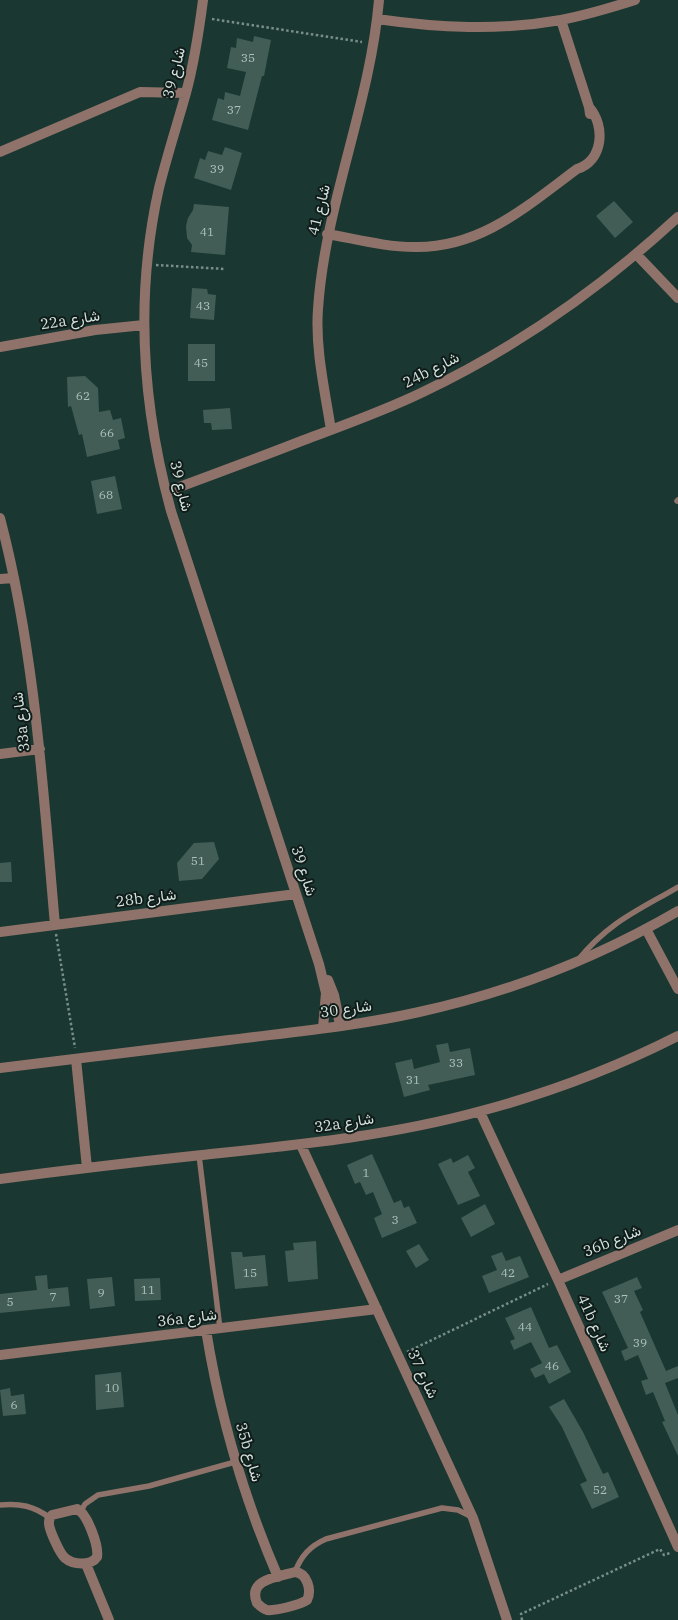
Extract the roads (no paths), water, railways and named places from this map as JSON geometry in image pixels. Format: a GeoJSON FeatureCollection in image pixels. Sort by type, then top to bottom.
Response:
{"type":"FeatureCollection","features":[{"type":"Feature","properties":{"kind":"street","name":"شارع 39"},"geometry":{"type":"LineString","coordinates":[[203,0],[186,93],[170,145],[151,234],[144,325],[148,392],[158,459],[166,492],[319,964],[326,993],[323,1028]]}},
{"type":"Feature","properties":{"kind":"street","name":"شارع 41"},"geometry":{"type":"LineString","coordinates":[[331,430],[320,351],[318,312],[321,272],[328,234],[361,104],[378,20],[379,0]]}},
{"type":"Feature","properties":{"kind":"street"},"geometry":{"type":"LineString","coordinates":[[378,20],[452,27],[488,28],[561,20],[634,0]]}},
{"type":"Feature","properties":{"kind":"street"},"geometry":{"type":"LineString","coordinates":[[328,234],[393,246],[438,246],[461,241],[482,234],[502,224],[577,169],[594,142],[594,128],[561,20]]}},
{"type":"Feature","properties":{"kind":"street"},"geometry":{"type":"LineString","coordinates":[[0,152],[140,92],[186,93]]}},
{"type":"Feature","properties":{"kind":"street","name":"24b شارع"},"geometry":{"type":"LineString","coordinates":[[166,492],[377,413],[424,392],[513,343],[590,292],[637,255],[678,217]]}},
{"type":"Feature","properties":{"kind":"street"},"geometry":{"type":"LineString","coordinates":[[637,255],[678,298]]}},
{"type":"Feature","properties":{"kind":"street","name":"22a شارع"},"geometry":{"type":"LineString","coordinates":[[0,347],[95,330],[144,325]]}},
{"type":"Feature","properties":{"kind":"street","name":"33a شارع"},"geometry":{"type":"LineString","coordinates":[[0,518],[14,578],[40,749],[55,925]]}},
{"type":"Feature","properties":{"kind":"street"},"geometry":{"type":"LineString","coordinates":[[0,580],[14,578]]}},
{"type":"Feature","properties":{"kind":"street"},"geometry":{"type":"LineString","coordinates":[[0,754],[40,749]]}},
{"type":"Feature","properties":{"kind":"street","name":"28b شارع"},"geometry":{"type":"LineString","coordinates":[[0,932],[296,894]]}},
{"type":"Feature","properties":{"kind":"street","name":"شارع 30"},"geometry":{"type":"LineString","coordinates":[[0,1068],[323,1028],[402,1015],[458,1003],[574,964],[646,929],[678,911]]}},
{"type":"Feature","properties":{"kind":"street"},"geometry":{"type":"LineString","coordinates":[[646,929],[678,989]]}},
{"type":"Feature","properties":{"kind":"street","name":"شارع 39"},"geometry":{"type":"LineString","coordinates":[[319,964],[331,987],[340,1025]]}},
{"type":"Feature","properties":{"kind":"street","name":"32a شارع"},"geometry":{"type":"LineString","coordinates":[[0,1179],[199,1155],[301,1145],[362,1136],[480,1112],[569,1084],[622,1063],[678,1036]]}},
{"type":"Feature","properties":{"kind":"street"},"geometry":{"type":"LineString","coordinates":[[76,1059],[87,1168]]}},
{"type":"Feature","properties":{"kind":"street","name":"41b شارع"},"geometry":{"type":"LineString","coordinates":[[480,1112],[674,1527],[674,1550]]}},
{"type":"Feature","properties":{"kind":"street","name":"شارع 37"},"geometry":{"type":"LineString","coordinates":[[301,1145],[473,1518],[507,1620]]}},
{"type":"Feature","properties":{"kind":"street","name":"36b شارع"},"geometry":{"type":"LineString","coordinates":[[558,1280],[678,1230]]}},
{"type":"Feature","properties":{"kind":"street","name":"36a شارع"},"geometry":{"type":"LineString","coordinates":[[0,1356],[377,1309]]}},
{"type":"Feature","properties":{"kind":"street","name":"35b شارع"},"geometry":{"type":"LineString","coordinates":[[206,1330],[218,1397],[235,1462],[255,1520],[278,1577]]}},
{"type":"Feature","properties":{"kind":"street"},"geometry":{"type":"LineString","coordinates":[[73,1510],[81,1511],[86,1517],[98,1552],[94,1561],[86,1564],[68,1560],[62,1555],[49,1526],[50,1518],[56,1513],[73,1510]]}},
{"type":"Feature","properties":{"kind":"street"},"geometry":{"type":"LineString","coordinates":[[86,1564],[110,1620]]}},
{"type":"Feature","properties":{"kind":"street"},"geometry":{"type":"LineString","coordinates":[[295,1572],[302,1573],[305,1576],[310,1593],[307,1600],[273,1610],[261,1608],[254,1598],[257,1586],[261,1582],[278,1577],[295,1572]]}},
{"type":"Feature","properties":{"kind":"lane"},"geometry":{"type":"LineString","coordinates":[[574,964],[610,926],[678,887]]}},
{"type":"Feature","properties":{"kind":"lane"},"geometry":{"type":"LineString","coordinates":[[199,1155],[220,1329]]}},
{"type":"Feature","properties":{"kind":"lane"},"geometry":{"type":"LineString","coordinates":[[81,1511],[85,1504],[98,1495],[149,1486],[235,1462]]}},
{"type":"Feature","properties":{"kind":"lane"},"geometry":{"type":"LineString","coordinates":[[0,1505],[21,1504],[31,1506],[50,1518]]}},
{"type":"Feature","properties":{"kind":"lane"},"geometry":{"type":"LineString","coordinates":[[295,1572],[303,1555],[309,1548],[326,1539],[442,1508],[458,1510],[473,1518]]}}]}
